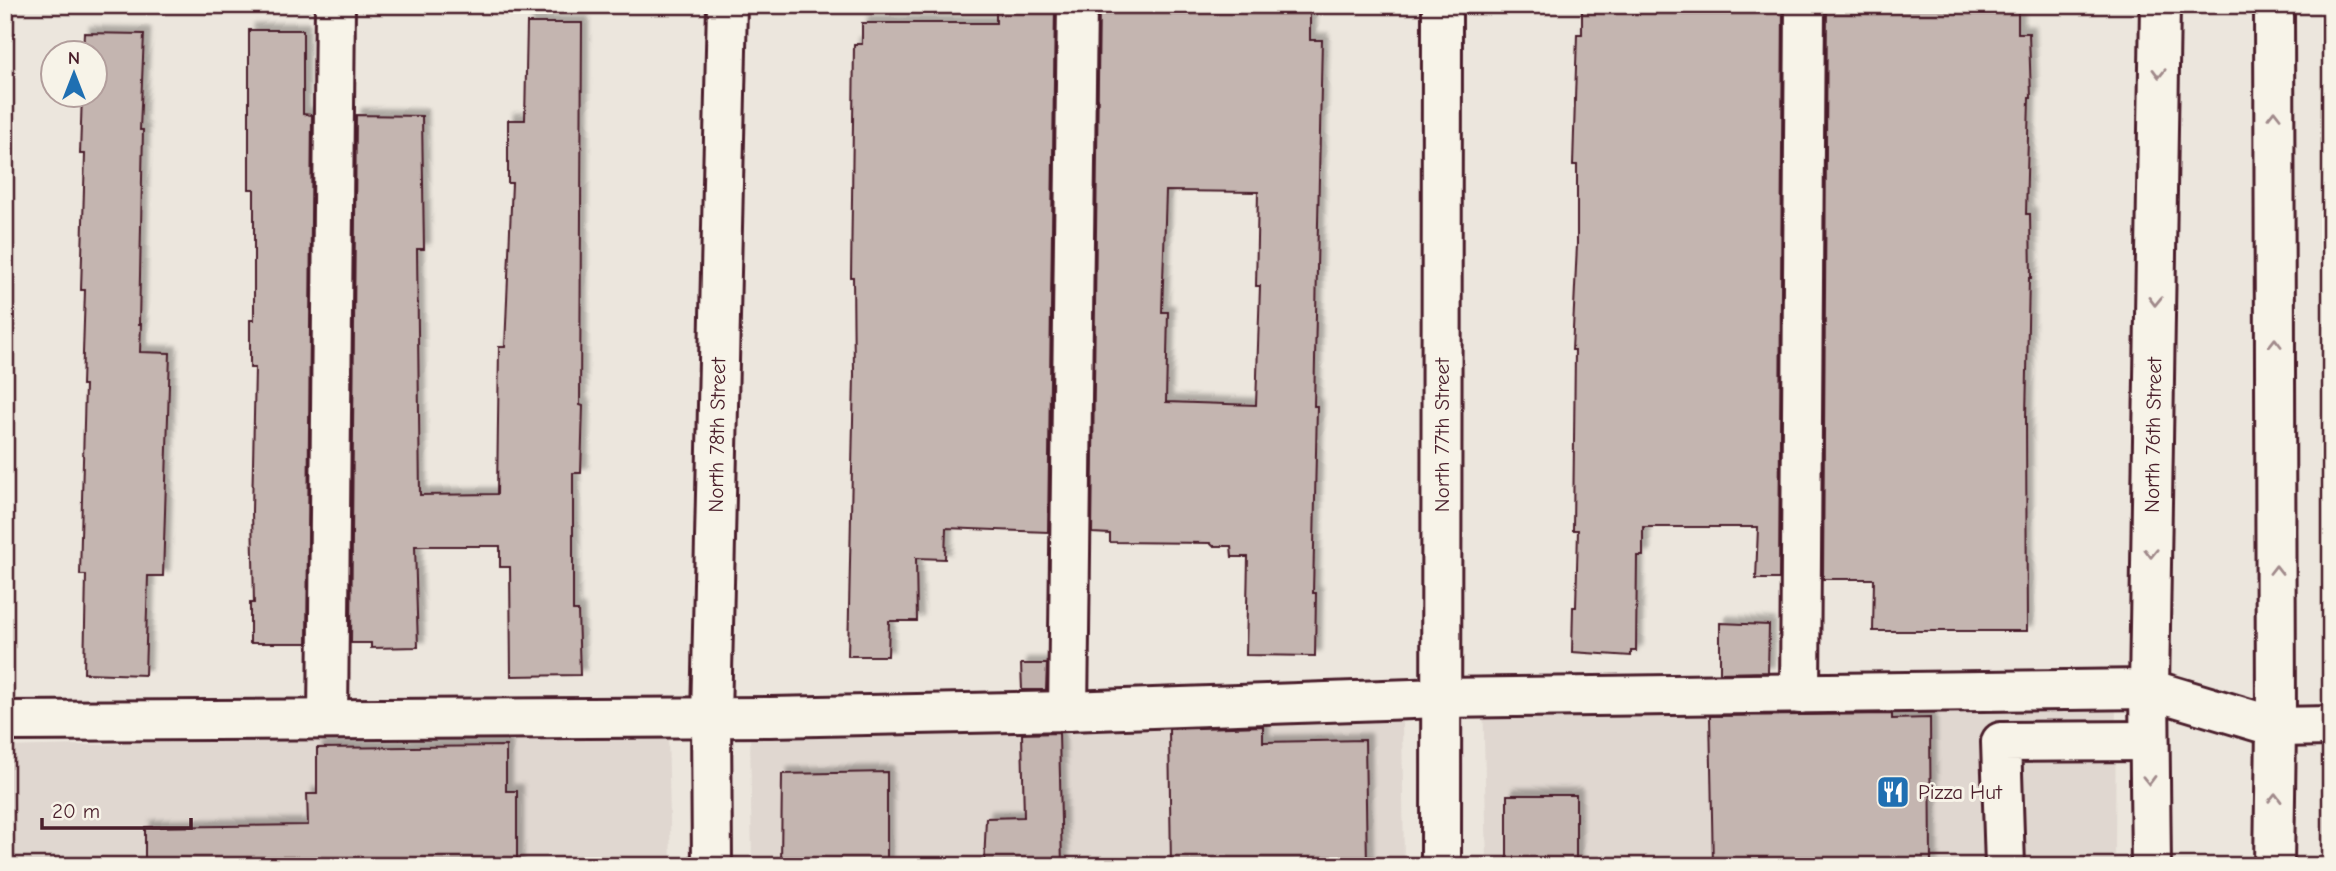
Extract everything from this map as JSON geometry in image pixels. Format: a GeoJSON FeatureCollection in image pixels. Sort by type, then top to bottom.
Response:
{"type":"FeatureCollection","features":[{"type":"Feature","properties":{"kind":"main road"},"geometry":{"type":"LineString","coordinates":[[328,719],[335,5]]}},
{"type":"Feature","properties":{"kind":"main road","name":"North 78th Street"},"geometry":{"type":"LineString","coordinates":[[712,866],[711,718],[727,5]]}},
{"type":"Feature","properties":{"kind":"main road"},"geometry":{"type":"LineString","coordinates":[[1068,711],[1077,5]]}},
{"type":"Feature","properties":{"kind":"main road","name":"North 77th Street"},"geometry":{"type":"LineString","coordinates":[[1441,866],[1442,5]]}},
{"type":"Feature","properties":{"kind":"main road"},"geometry":{"type":"LineString","coordinates":[[1800,694],[1805,5]]}},
{"type":"Feature","properties":{"kind":"main road","name":"North 76th Street"},"geometry":{"type":"LineString","coordinates":[[2151,866],[2149,689],[2160,5]]}},
{"type":"Feature","properties":{"kind":"main road"},"geometry":{"type":"LineString","coordinates":[[2273,5],[2276,726],[2274,866]]}},
{"type":"Feature","properties":{"kind":"main road"},"geometry":{"type":"LineString","coordinates":[[5,721],[711,718],[1068,711],[1441,698],[2149,689],[2276,726],[2331,726]]}},
{"type":"Feature","properties":{"kind":"main road"},"geometry":{"type":"LineString","coordinates":[[2005,866],[2001,742],[2149,741]]}},
{"type":"Feature","properties":{"kind":"shaded area"},"geometry":{"type":"Polygon","coordinates":[[[2116,674],[2115,866],[1487,866],[1483,692],[2116,674]]]}},
{"type":"Feature","properties":{"kind":"shaded area"},"geometry":{"type":"Polygon","coordinates":[[[2322,719],[2331,719],[2331,866],[2324,866],[2322,719]]]}},
{"type":"Feature","properties":{"kind":"shaded area"},"geometry":{"type":"Polygon","coordinates":[[[1402,720],[1404,866],[752,866],[750,728],[1402,720]]]}},
{"type":"Feature","properties":{"kind":"shaded area"},"geometry":{"type":"Polygon","coordinates":[[[668,730],[671,866],[5,866],[5,747],[668,730]]]}},
{"type":"Feature","properties":{"kind":"building"},"geometry":{"type":"Polygon","coordinates":[[[996,5],[1055,5],[1048,532],[946,528],[945,559],[916,558],[917,621],[889,621],[888,656],[848,656],[854,374],[851,277],[854,44],[862,44],[862,23],[996,23],[996,5]]]}},
{"type":"Feature","properties":{"kind":"building"},"geometry":{"type":"Polygon","coordinates":[[[1099,5],[1310,5],[1310,40],[1322,40],[1314,406],[1317,406],[1313,593],[1316,593],[1315,656],[1246,655],[1248,557],[1232,557],[1231,546],[1213,546],[1210,543],[1110,542],[1110,534],[1092,533],[1099,5]],[[1166,191],[1162,312],[1168,312],[1166,402],[1256,405],[1260,286],[1256,286],[1258,192],[1166,191]]]}},
{"type":"Feature","properties":{"kind":"building"},"geometry":{"type":"Polygon","coordinates":[[[1582,5],[1783,5],[1779,579],[1756,579],[1758,527],[1643,527],[1643,556],[1637,556],[1636,651],[1631,651],[1631,656],[1572,652],[1578,530],[1573,530],[1575,350],[1572,350],[1577,245],[1577,165],[1573,165],[1577,34],[1582,34],[1582,5]]]}},
{"type":"Feature","properties":{"kind":"building"},"geometry":{"type":"Polygon","coordinates":[[[1827,5],[2018,5],[2018,33],[2029,33],[2031,98],[2026,214],[2030,214],[2031,278],[2026,418],[2027,631],[1873,631],[1874,579],[1823,579],[1827,5]]]}},
{"type":"Feature","properties":{"kind":"building"},"geometry":{"type":"Polygon","coordinates":[[[527,23],[582,23],[580,405],[583,406],[581,473],[573,473],[573,611],[578,611],[580,675],[511,676],[510,567],[500,567],[500,546],[415,546],[418,647],[371,648],[371,643],[351,643],[356,115],[422,116],[424,249],[417,249],[420,495],[497,494],[499,347],[505,347],[512,183],[508,183],[508,120],[525,120],[527,23]]]}},
{"type":"Feature","properties":{"kind":"building"},"geometry":{"type":"Polygon","coordinates":[[[249,30],[303,30],[303,114],[312,115],[307,643],[250,643],[250,603],[254,603],[252,511],[255,368],[250,368],[250,320],[254,320],[254,189],[249,189],[249,30]]]}},
{"type":"Feature","properties":{"kind":"building"},"geometry":{"type":"Polygon","coordinates":[[[84,33],[144,34],[140,130],[143,130],[140,352],[170,353],[163,576],[148,576],[145,675],[84,673],[86,575],[80,575],[85,385],[82,385],[85,290],[81,290],[85,154],[80,154],[82,108],[108,108],[108,38],[84,38],[84,33]]]}},
{"type":"Feature","properties":{"kind":"building"},"geometry":{"type":"Polygon","coordinates":[[[1720,623],[1769,625],[1768,672],[1720,673],[1720,623]]]}},
{"type":"Feature","properties":{"kind":"building"},"geometry":{"type":"Polygon","coordinates":[[[1021,664],[1047,664],[1046,690],[1022,690],[1021,664]]]}},
{"type":"Feature","properties":{"kind":"building"},"geometry":{"type":"Polygon","coordinates":[[[1892,714],[1892,719],[1930,718],[1931,866],[1713,866],[1710,716],[1892,714]]]}},
{"type":"Feature","properties":{"kind":"building"},"geometry":{"type":"Polygon","coordinates":[[[1263,726],[1263,742],[1365,740],[1367,866],[1171,866],[1169,729],[1263,726]]]}},
{"type":"Feature","properties":{"kind":"building"},"geometry":{"type":"Polygon","coordinates":[[[1059,733],[1062,866],[984,866],[986,818],[1024,817],[1022,734],[1059,733]]]}},
{"type":"Feature","properties":{"kind":"building"},"geometry":{"type":"Polygon","coordinates":[[[506,746],[506,791],[517,791],[517,866],[145,866],[145,827],[308,825],[307,794],[317,794],[317,748],[506,746]]]}},
{"type":"Feature","properties":{"kind":"building"},"geometry":{"type":"Polygon","coordinates":[[[887,772],[887,866],[781,866],[782,774],[887,772]]]}},
{"type":"Feature","properties":{"kind":"building"},"geometry":{"type":"Polygon","coordinates":[[[1507,795],[1576,795],[1576,866],[1507,866],[1507,795]]]}},
{"type":"Feature","properties":{"kind":"place","name":"Pizza Hut"},"geometry":{"type":"Point","coordinates":[1893,792]}}]}
